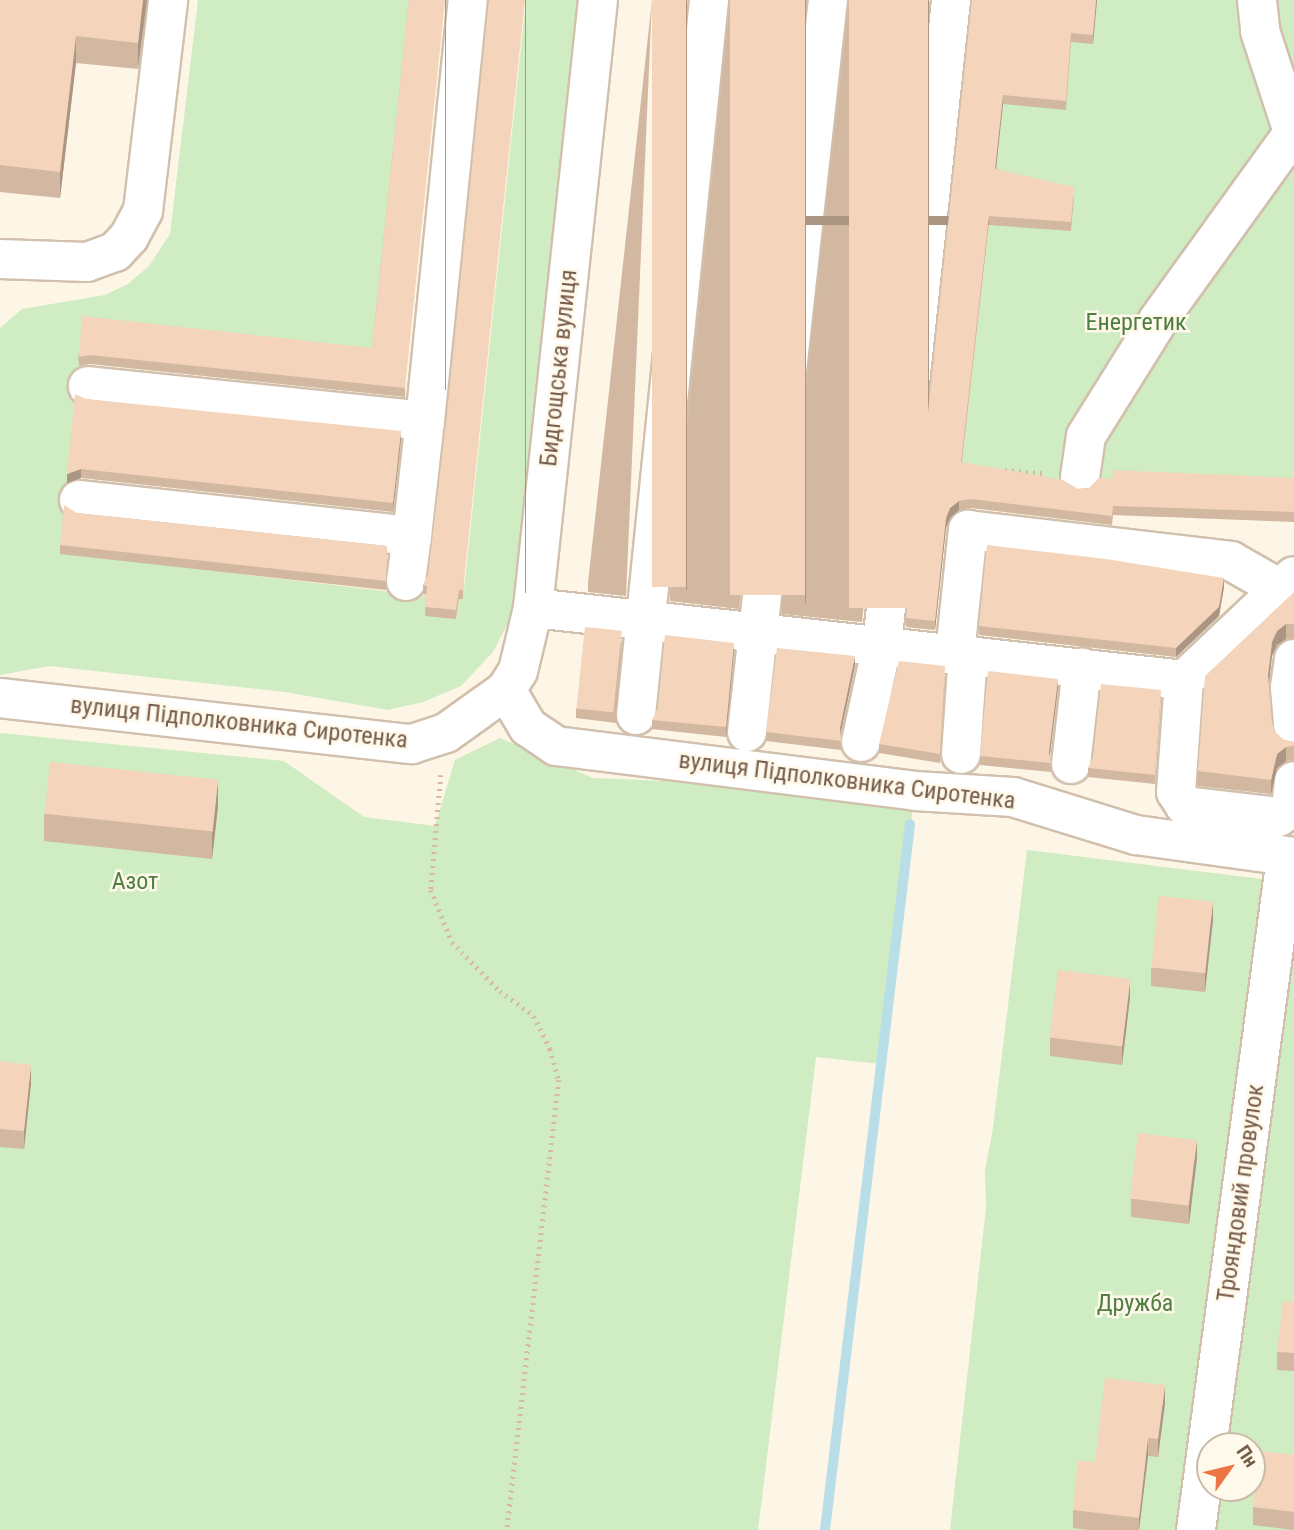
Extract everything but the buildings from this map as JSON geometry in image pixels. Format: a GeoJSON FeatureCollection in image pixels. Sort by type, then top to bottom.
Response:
{"type":"FeatureCollection","features":[{"type":"Feature","properties":{"kind":"street"},"geometry":{"type":"LineString","coordinates":[[0,259],[88,262],[115,253],[129,237],[143,212],[168,0]]}},
{"type":"Feature","properties":{"kind":"street"},"geometry":{"type":"LineString","coordinates":[[406,581],[468,0]]}},
{"type":"Feature","properties":{"kind":"street","name":"Бидгощська вулиця"},"geometry":{"type":"LineString","coordinates":[[459,724],[506,690],[518,671],[533,608],[598,0]]}},
{"type":"Feature","properties":{"kind":"street"},"geometry":{"type":"LineString","coordinates":[[636,715],[709,0]]}},
{"type":"Feature","properties":{"kind":"street"},"geometry":{"type":"LineString","coordinates":[[747,732],[828,0]]}},
{"type":"Feature","properties":{"kind":"street"},"geometry":{"type":"LineString","coordinates":[[861,742],[883,645],[951,0]]}},
{"type":"Feature","properties":{"kind":"street"},"geometry":{"type":"LineString","coordinates":[[1080,477],[1086,436],[1159,319],[1293,134],[1260,31],[1257,0]]}},
{"type":"Feature","properties":{"kind":"street"},"geometry":{"type":"LineString","coordinates":[[88,386],[425,421]]}},
{"type":"Feature","properties":{"kind":"street"},"geometry":{"type":"LineString","coordinates":[[79,500],[412,536]]}},
{"type":"Feature","properties":{"kind":"street"},"geometry":{"type":"LineString","coordinates":[[961,754],[961,654],[968,530],[1231,561],[1287,583],[1184,680],[1176,792],[1185,806],[1278,817],[1291,809],[1294,780]]}},
{"type":"Feature","properties":{"kind":"street"},"geometry":{"type":"LineString","coordinates":[[533,608],[1184,680]]}},
{"type":"Feature","properties":{"kind":"street"},"geometry":{"type":"LineString","coordinates":[[1294,659],[1290,688],[1294,735]]}},
{"type":"Feature","properties":{"kind":"street"},"geometry":{"type":"LineString","coordinates":[[1071,764],[1082,668]]}},
{"type":"Feature","properties":{"kind":"street","name":"вулиця Підполковника Сиротенка"},"geometry":{"type":"LineString","coordinates":[[506,690],[528,727],[556,746],[915,791],[1013,797],[1136,835],[1290,857]]}},
{"type":"Feature","properties":{"kind":"street","name":"вулиця Підполковника Сиротенка"},"geometry":{"type":"LineString","coordinates":[[0,698],[412,744],[459,724]]}},
{"type":"Feature","properties":{"kind":"street","name":"Трояндовий провулок"},"geometry":{"type":"LineString","coordinates":[[1196,1530],[1290,857]]}},
{"type":"Feature","properties":{"kind":"path"},"geometry":{"type":"LineString","coordinates":[[997,469],[1080,477]]}},
{"type":"Feature","properties":{"kind":"path"},"geometry":{"type":"LineString","coordinates":[[459,724],[431,890],[452,942],[500,991],[534,1016],[550,1049],[559,1080],[507,1530]]}},
{"type":"Feature","properties":{"kind":"green space"},"geometry":{"type":"Polygon","coordinates":[[[198,0],[409,0],[372,357],[83,326],[60,553],[427,596],[456,619],[459,599],[463,599],[526,0],[577,0],[511,617],[493,652],[461,686],[423,702],[388,710],[285,692],[49,666],[0,675],[0,328],[22,309],[105,295],[128,284],[149,266],[170,234],[198,0]]]}},
{"type":"Feature","properties":{"kind":"green space","name":"Енергетик"},"geometry":{"type":"Polygon","coordinates":[[[1015,0],[1294,0],[1294,487],[1112,489],[961,471],[1015,0]]]}},
{"type":"Feature","properties":{"kind":"green space","name":"Азот"},"geometry":{"type":"Polygon","coordinates":[[[0,733],[284,761],[364,817],[435,826],[455,760],[500,738],[593,778],[915,791],[880,1064],[816,1057],[758,1530],[0,1530],[0,733]]]}},
{"type":"Feature","properties":{"kind":"green space","name":"Дружба"},"geometry":{"type":"Polygon","coordinates":[[[1027,850],[1294,883],[1294,1530],[950,1530],[986,1208],[985,1171],[993,1128],[1027,850]]]}},
{"type":"Feature","properties":{"kind":"waterway"},"geometry":{"type":"LineString","coordinates":[[825,1530],[910,824]]}}]}
